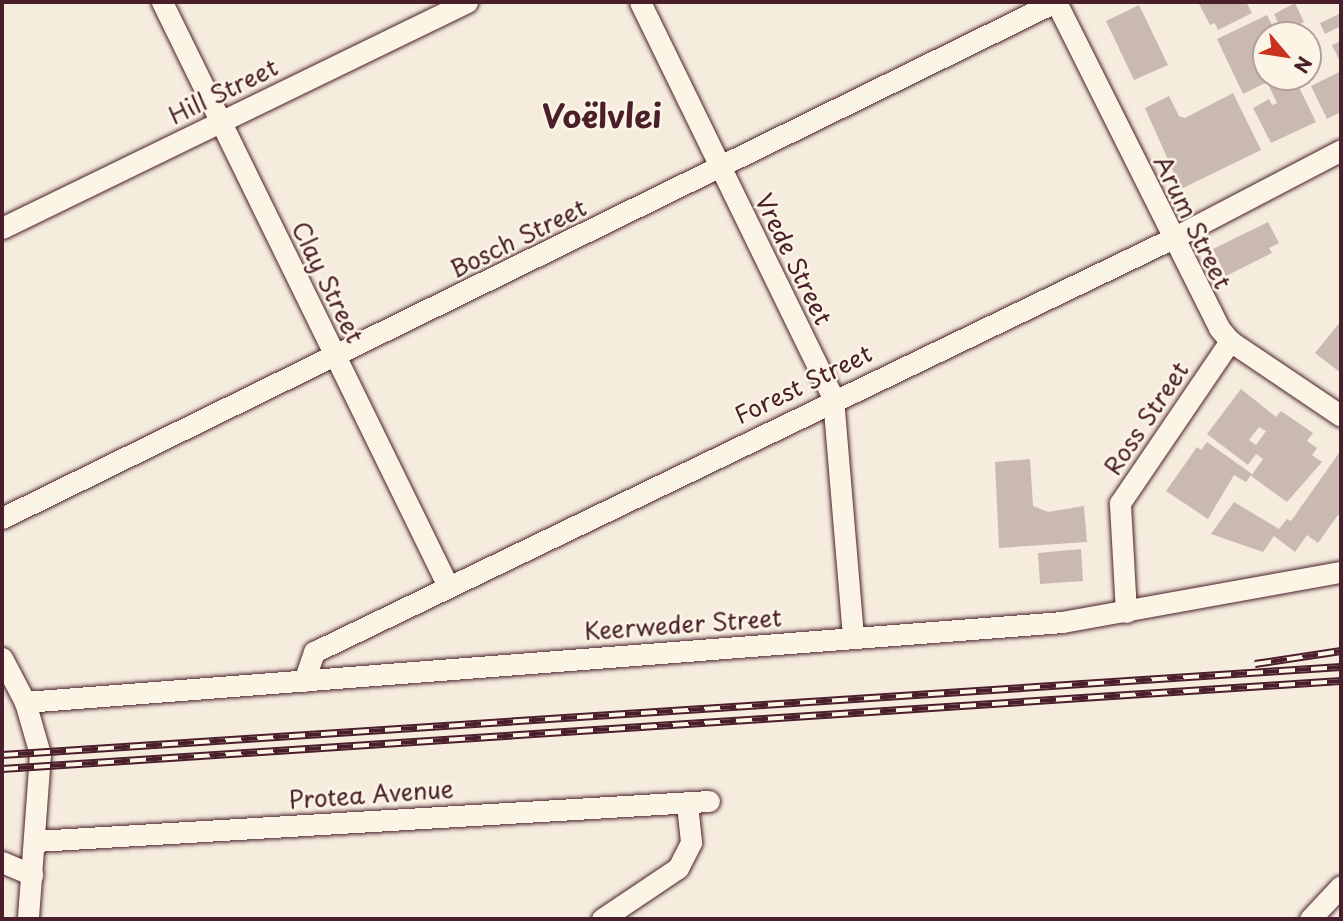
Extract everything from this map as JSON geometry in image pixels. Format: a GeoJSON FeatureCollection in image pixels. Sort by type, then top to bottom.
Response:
{"type":"FeatureCollection","features":[{"type":"Feature","properties":{"kind":"street","name":"Clay Street"},"geometry":{"type":"LineString","coordinates":[[162,2],[448,586]]}},
{"type":"Feature","properties":{"kind":"street","name":"Hill Street"},"geometry":{"type":"LineString","coordinates":[[2,228],[467,2]]}},
{"type":"Feature","properties":{"kind":"street","name":"Vrede Street"},"geometry":{"type":"LineString","coordinates":[[640,2],[833,398],[853,637]]}},
{"type":"Feature","properties":{"kind":"street","name":"Bosch Street"},"geometry":{"type":"LineString","coordinates":[[2,518],[1056,2]]}},
{"type":"Feature","properties":{"kind":"street","name":"Arum Street"},"geometry":{"type":"LineString","coordinates":[[1056,2],[1209,313],[1230,341],[1341,416]]}},
{"type":"Feature","properties":{"kind":"street","name":"Forest Street"},"geometry":{"type":"LineString","coordinates":[[304,681],[314,652],[833,398],[1171,239],[1341,150]]}},
{"type":"Feature","properties":{"kind":"street","name":"Ross Street"},"geometry":{"type":"LineString","coordinates":[[1126,612],[1121,503],[1230,341]]}},
{"type":"Feature","properties":{"kind":"street","name":"Keerweder Street"},"geometry":{"type":"LineString","coordinates":[[25,702],[1062,622],[1341,572]]}},
{"type":"Feature","properties":{"kind":"street"},"geometry":{"type":"LineString","coordinates":[[2,658],[25,702],[41,760],[28,919]]}},
{"type":"Feature","properties":{"kind":"street","name":"Protea Avenue"},"geometry":{"type":"LineString","coordinates":[[36,841],[709,801]]}},
{"type":"Feature","properties":{"kind":"street"},"geometry":{"type":"LineString","coordinates":[[602,919],[678,868],[691,842],[687,803]]}},
{"type":"Feature","properties":{"kind":"street"},"geometry":{"type":"LineString","coordinates":[[2,862],[32,875]]}},
{"type":"Feature","properties":{"kind":"street"},"geometry":{"type":"LineString","coordinates":[[1310,919],[1341,886]]}},
{"type":"Feature","properties":{"kind":"building"},"geometry":{"type":"Polygon","coordinates":[[[1198,2],[1246,2],[1252,13],[1218,30],[1215,23],[1210,25],[1198,2]]]}},
{"type":"Feature","properties":{"kind":"building"},"geometry":{"type":"Polygon","coordinates":[[[1295,3],[1304,21],[1277,21],[1274,14],[1295,3]]]}},
{"type":"Feature","properties":{"kind":"building"},"geometry":{"type":"Polygon","coordinates":[[[1139,5],[1168,65],[1134,80],[1106,21],[1139,5]]]}},
{"type":"Feature","properties":{"kind":"building"},"geometry":{"type":"Polygon","coordinates":[[[1341,13],[1341,26],[1325,34],[1322,22],[1341,13]]]}},
{"type":"Feature","properties":{"kind":"building"},"geometry":{"type":"Polygon","coordinates":[[[1267,15],[1270,21],[1254,21],[1267,15]]]}},
{"type":"Feature","properties":{"kind":"building"},"geometry":{"type":"Polygon","coordinates":[[[1252,22],[1252,90],[1243,94],[1217,39],[1252,22]]]}},
{"type":"Feature","properties":{"kind":"building"},"geometry":{"type":"Polygon","coordinates":[[[1341,41],[1341,64],[1332,45],[1341,41]]]}},
{"type":"Feature","properties":{"kind":"building"},"geometry":{"type":"Polygon","coordinates":[[[1341,71],[1341,112],[1327,119],[1313,91],[1322,91],[1322,80],[1341,71]]]}},
{"type":"Feature","properties":{"kind":"building"},"geometry":{"type":"Polygon","coordinates":[[[1271,91],[1301,91],[1316,122],[1271,143],[1253,108],[1269,99],[1272,105],[1277,103],[1271,91]]]}},
{"type":"Feature","properties":{"kind":"building"},"geometry":{"type":"Polygon","coordinates":[[[1233,93],[1261,150],[1181,189],[1145,108],[1169,96],[1179,116],[1185,118],[1233,93]]]}},
{"type":"Feature","properties":{"kind":"building"},"geometry":{"type":"Polygon","coordinates":[[[1268,222],[1279,243],[1269,248],[1272,253],[1226,276],[1213,249],[1268,222]]]}},
{"type":"Feature","properties":{"kind":"building"},"geometry":{"type":"Polygon","coordinates":[[[1341,321],[1341,373],[1315,353],[1341,321]]]}},
{"type":"Feature","properties":{"kind":"building"},"geometry":{"type":"Polygon","coordinates":[[[1241,389],[1276,417],[1281,411],[1313,433],[1307,441],[1317,448],[1312,455],[1322,462],[1287,502],[1251,476],[1263,459],[1256,454],[1248,465],[1207,434],[1241,389]],[[1259,427],[1249,440],[1256,445],[1266,431],[1259,427]]]}},
{"type":"Feature","properties":{"kind":"building"},"geometry":{"type":"Polygon","coordinates":[[[1207,442],[1252,474],[1246,482],[1234,475],[1208,519],[1166,491],[1197,447],[1201,450],[1207,442]]]}},
{"type":"Feature","properties":{"kind":"building"},"geometry":{"type":"Polygon","coordinates":[[[1339,453],[1341,517],[1338,515],[1318,543],[1307,535],[1295,552],[1274,536],[1263,552],[1211,534],[1234,502],[1279,529],[1287,519],[1291,521],[1339,453]]]}},
{"type":"Feature","properties":{"kind":"building"},"geometry":{"type":"Polygon","coordinates":[[[1030,459],[1033,506],[1048,512],[1084,506],[1087,542],[999,548],[995,462],[1030,459]]]}},
{"type":"Feature","properties":{"kind":"building"},"geometry":{"type":"Polygon","coordinates":[[[1081,549],[1083,581],[1040,584],[1038,553],[1081,549]]]}},
{"type":"Feature","properties":{"kind":"railway"},"geometry":{"type":"LineString","coordinates":[[1255,664],[1341,651]]}},
{"type":"Feature","properties":{"kind":"railway"},"geometry":{"type":"LineString","coordinates":[[2,755],[1341,667]]}},
{"type":"Feature","properties":{"kind":"railway"},"geometry":{"type":"LineString","coordinates":[[2,769],[1341,681]]}},
{"type":"Feature","properties":{"kind":"district","name":"Voëlvlei"},"geometry":{"type":"Point","coordinates":[602,115]}}]}
